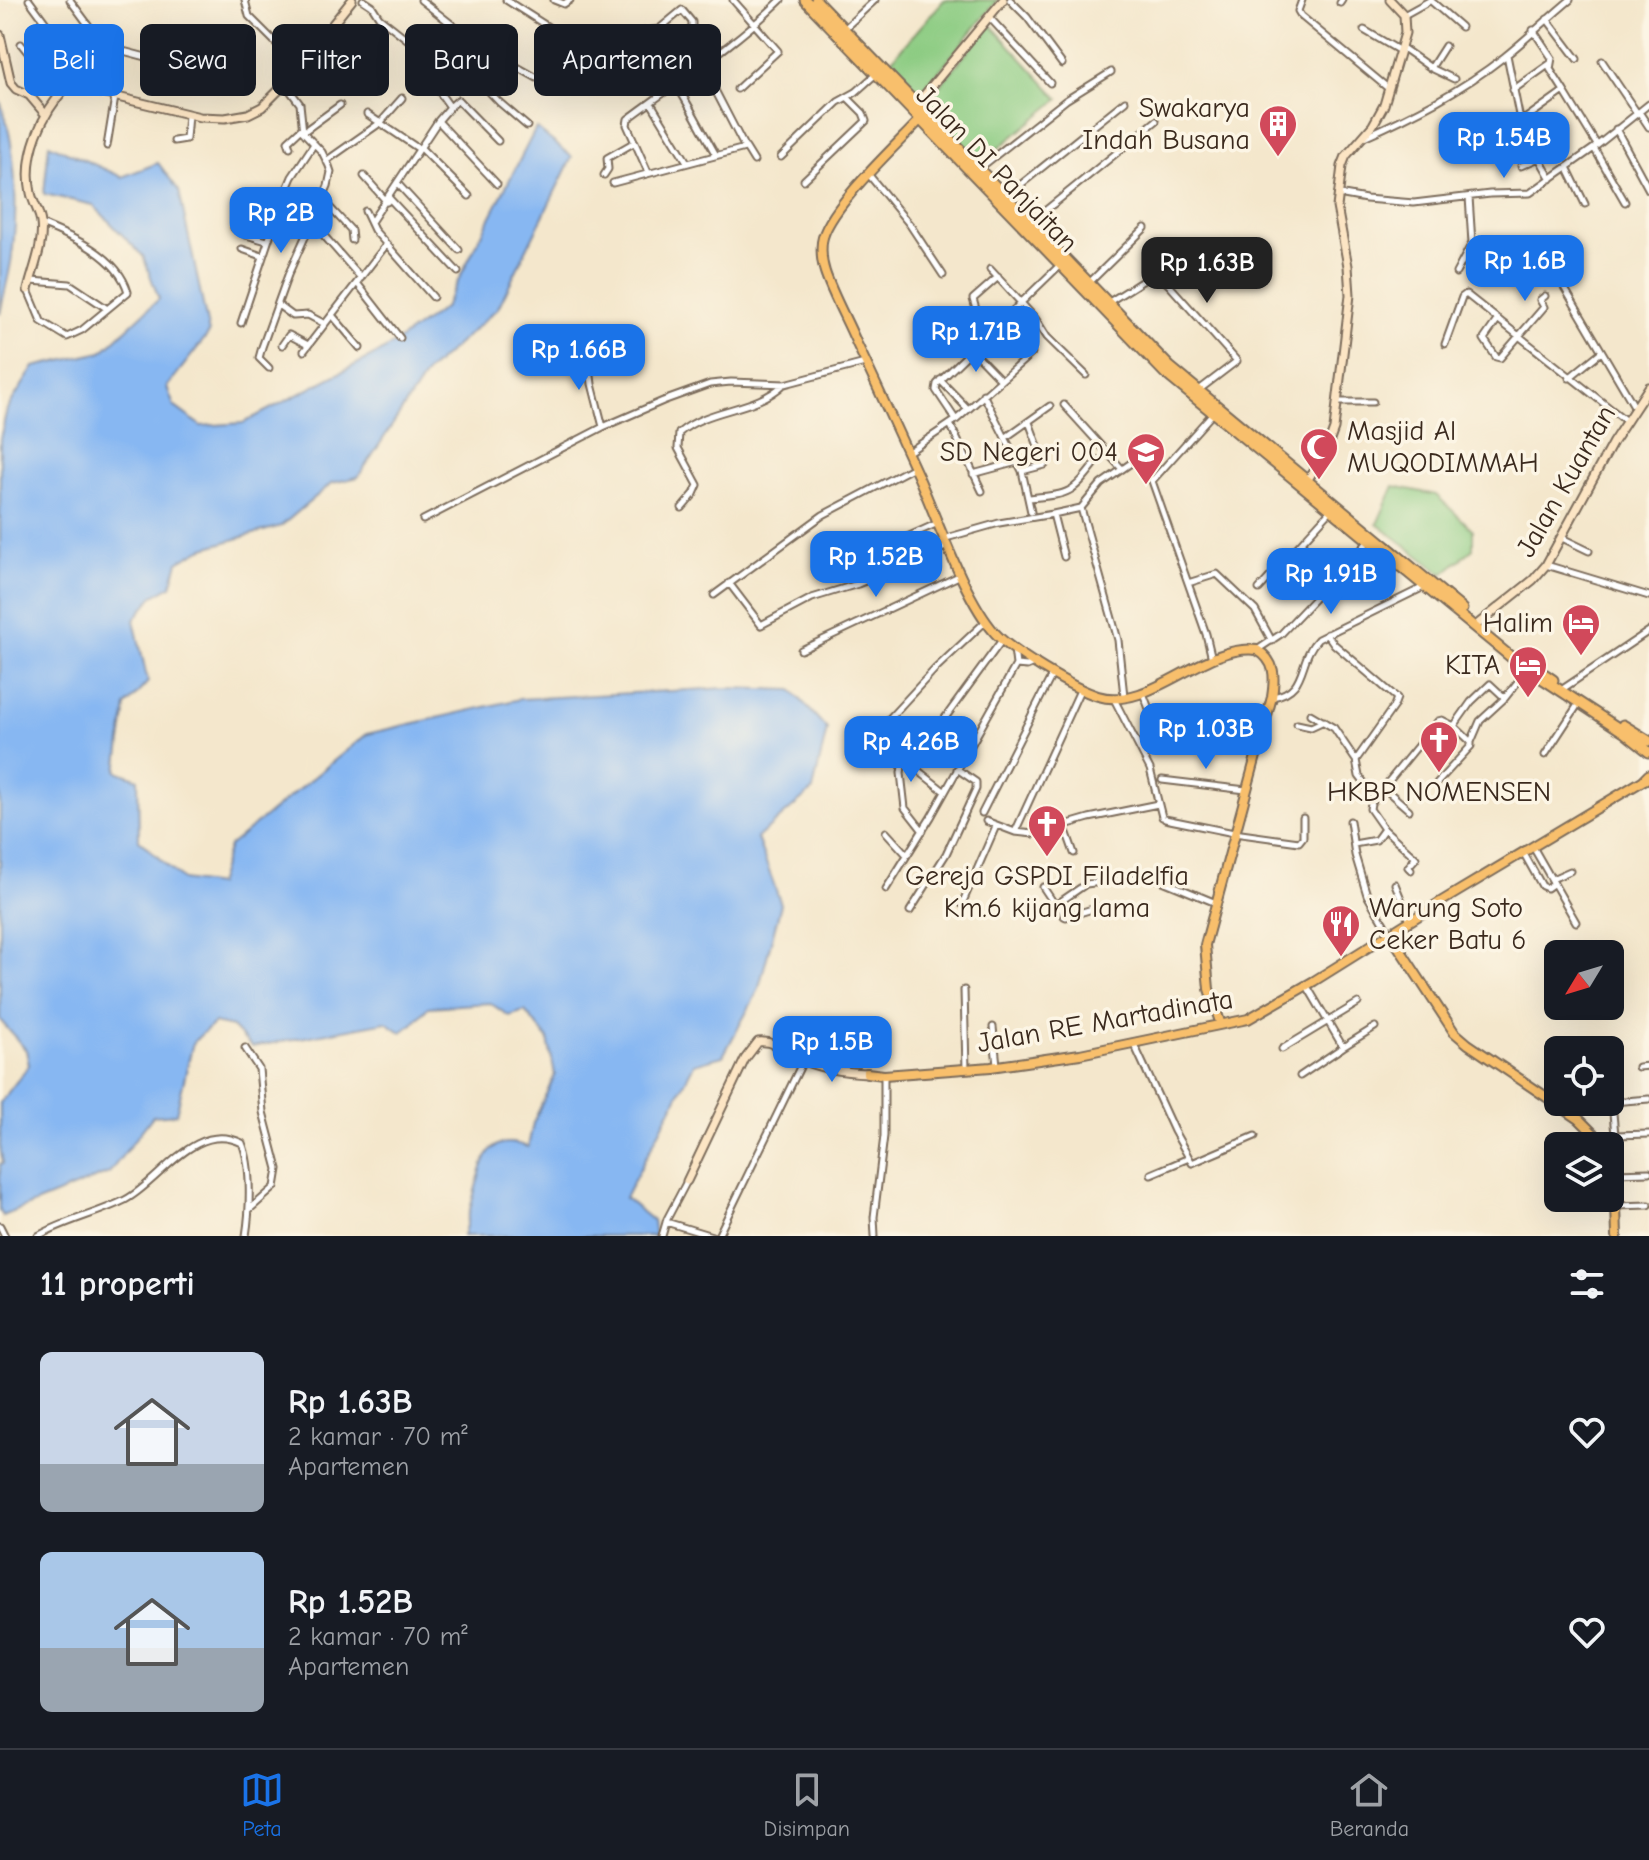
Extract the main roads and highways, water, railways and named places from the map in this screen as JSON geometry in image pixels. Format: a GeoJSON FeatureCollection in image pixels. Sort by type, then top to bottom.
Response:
{"type":"FeatureCollection","features":[{"type":"Feature","properties":{"kind":"highway","name":"Jalan DI Panjaitan"},"geometry":{"type":"LineString","coordinates":[[805,0],[1060,265],[1107,304],[1198,391],[1510,651],[1645,741]]}},
{"type":"Feature","properties":{"kind":"highway","name":"Jalan DI Panjaitan"},"geometry":{"type":"LineString","coordinates":[[816,0],[1029,223],[1166,374],[1527,670],[1645,741]]}},
{"type":"Feature","properties":{"kind":"highway"},"geometry":{"type":"LineString","coordinates":[[1645,741],[1649,754]]}},
{"type":"Feature","properties":{"kind":"main road"},"geometry":{"type":"LineString","coordinates":[[920,120],[828,225],[823,235],[822,249],[825,273],[986,621],[1014,649],[1099,697],[1119,698],[1143,692],[1212,659],[1240,650],[1257,650],[1272,664],[1272,697],[1205,945],[1209,989],[1220,1022]]}},
{"type":"Feature","properties":{"kind":"main road","name":"Jalan RE Martadinata"},"geometry":{"type":"LineString","coordinates":[[867,1073],[884,1075],[997,1066],[1134,1044],[1220,1022],[1248,1019],[1648,779]]}},
{"type":"Feature","properties":{"kind":"main road"},"geometry":{"type":"LineString","coordinates":[[1390,934],[1454,1032],[1579,1119],[1592,1132]]}},
{"type":"Feature","properties":{"kind":"main road"},"geometry":{"type":"LineString","coordinates":[[1616,1212],[1617,1236]]}},
{"type":"Feature","properties":{"kind":"water"},"geometry":{"type":"Polygon","coordinates":[[[0,101],[12,154],[15,213],[12,256],[0,314],[0,101]]]}},
{"type":"Feature","properties":{"kind":"water"},"geometry":{"type":"Polygon","coordinates":[[[536,128],[572,157],[498,308],[427,372],[358,477],[332,483],[281,526],[201,549],[178,562],[171,586],[152,597],[134,620],[148,682],[126,706],[117,771],[138,779],[139,840],[183,880],[217,885],[229,846],[367,734],[520,699],[727,688],[792,690],[827,729],[813,790],[757,838],[781,904],[758,991],[723,1056],[694,1064],[625,1198],[653,1221],[655,1236],[463,1236],[479,1176],[488,1155],[496,1146],[505,1143],[528,1147],[533,1123],[555,1075],[548,1039],[525,1011],[509,1016],[490,1003],[428,1007],[401,1032],[386,1022],[252,1047],[232,1027],[214,1023],[193,1042],[176,1114],[153,1116],[109,1173],[3,1216],[0,1211],[0,1164],[3,1163],[0,1103],[29,1065],[26,1050],[0,1020],[0,439],[7,409],[34,367],[102,352],[159,299],[143,256],[93,205],[44,194],[49,144],[122,177],[158,163],[179,191],[209,333],[167,387],[174,406],[201,426],[243,423],[386,349],[444,308],[536,128]]]}},
{"type":"Feature","properties":{"kind":"place","name":"Swakarya Indah Busana"},"geometry":{"type":"Point","coordinates":[1278,158]}},
{"type":"Feature","properties":{"kind":"place","name":"Masjid Al MUQODIMMAH"},"geometry":{"type":"Point","coordinates":[1319,481]}},
{"type":"Feature","properties":{"kind":"place","name":"SD Negeri 004"},"geometry":{"type":"Point","coordinates":[1146,486]}},
{"type":"Feature","properties":{"kind":"place","name":"Halim"},"geometry":{"type":"Point","coordinates":[1581,657]}},
{"type":"Feature","properties":{"kind":"place","name":"KITA"},"geometry":{"type":"Point","coordinates":[1528,699]}},
{"type":"Feature","properties":{"kind":"place","name":"HKBP NOMENSEN"},"geometry":{"type":"Point","coordinates":[1439,774]}},
{"type":"Feature","properties":{"kind":"place","name":"Gereja GSPDI Filadelfia Km.6 kijang lama"},"geometry":{"type":"Point","coordinates":[1047,858]}},
{"type":"Feature","properties":{"kind":"place","name":"Warung Soto Ceker Batu 6"},"geometry":{"type":"Point","coordinates":[1341,958]}}]}
